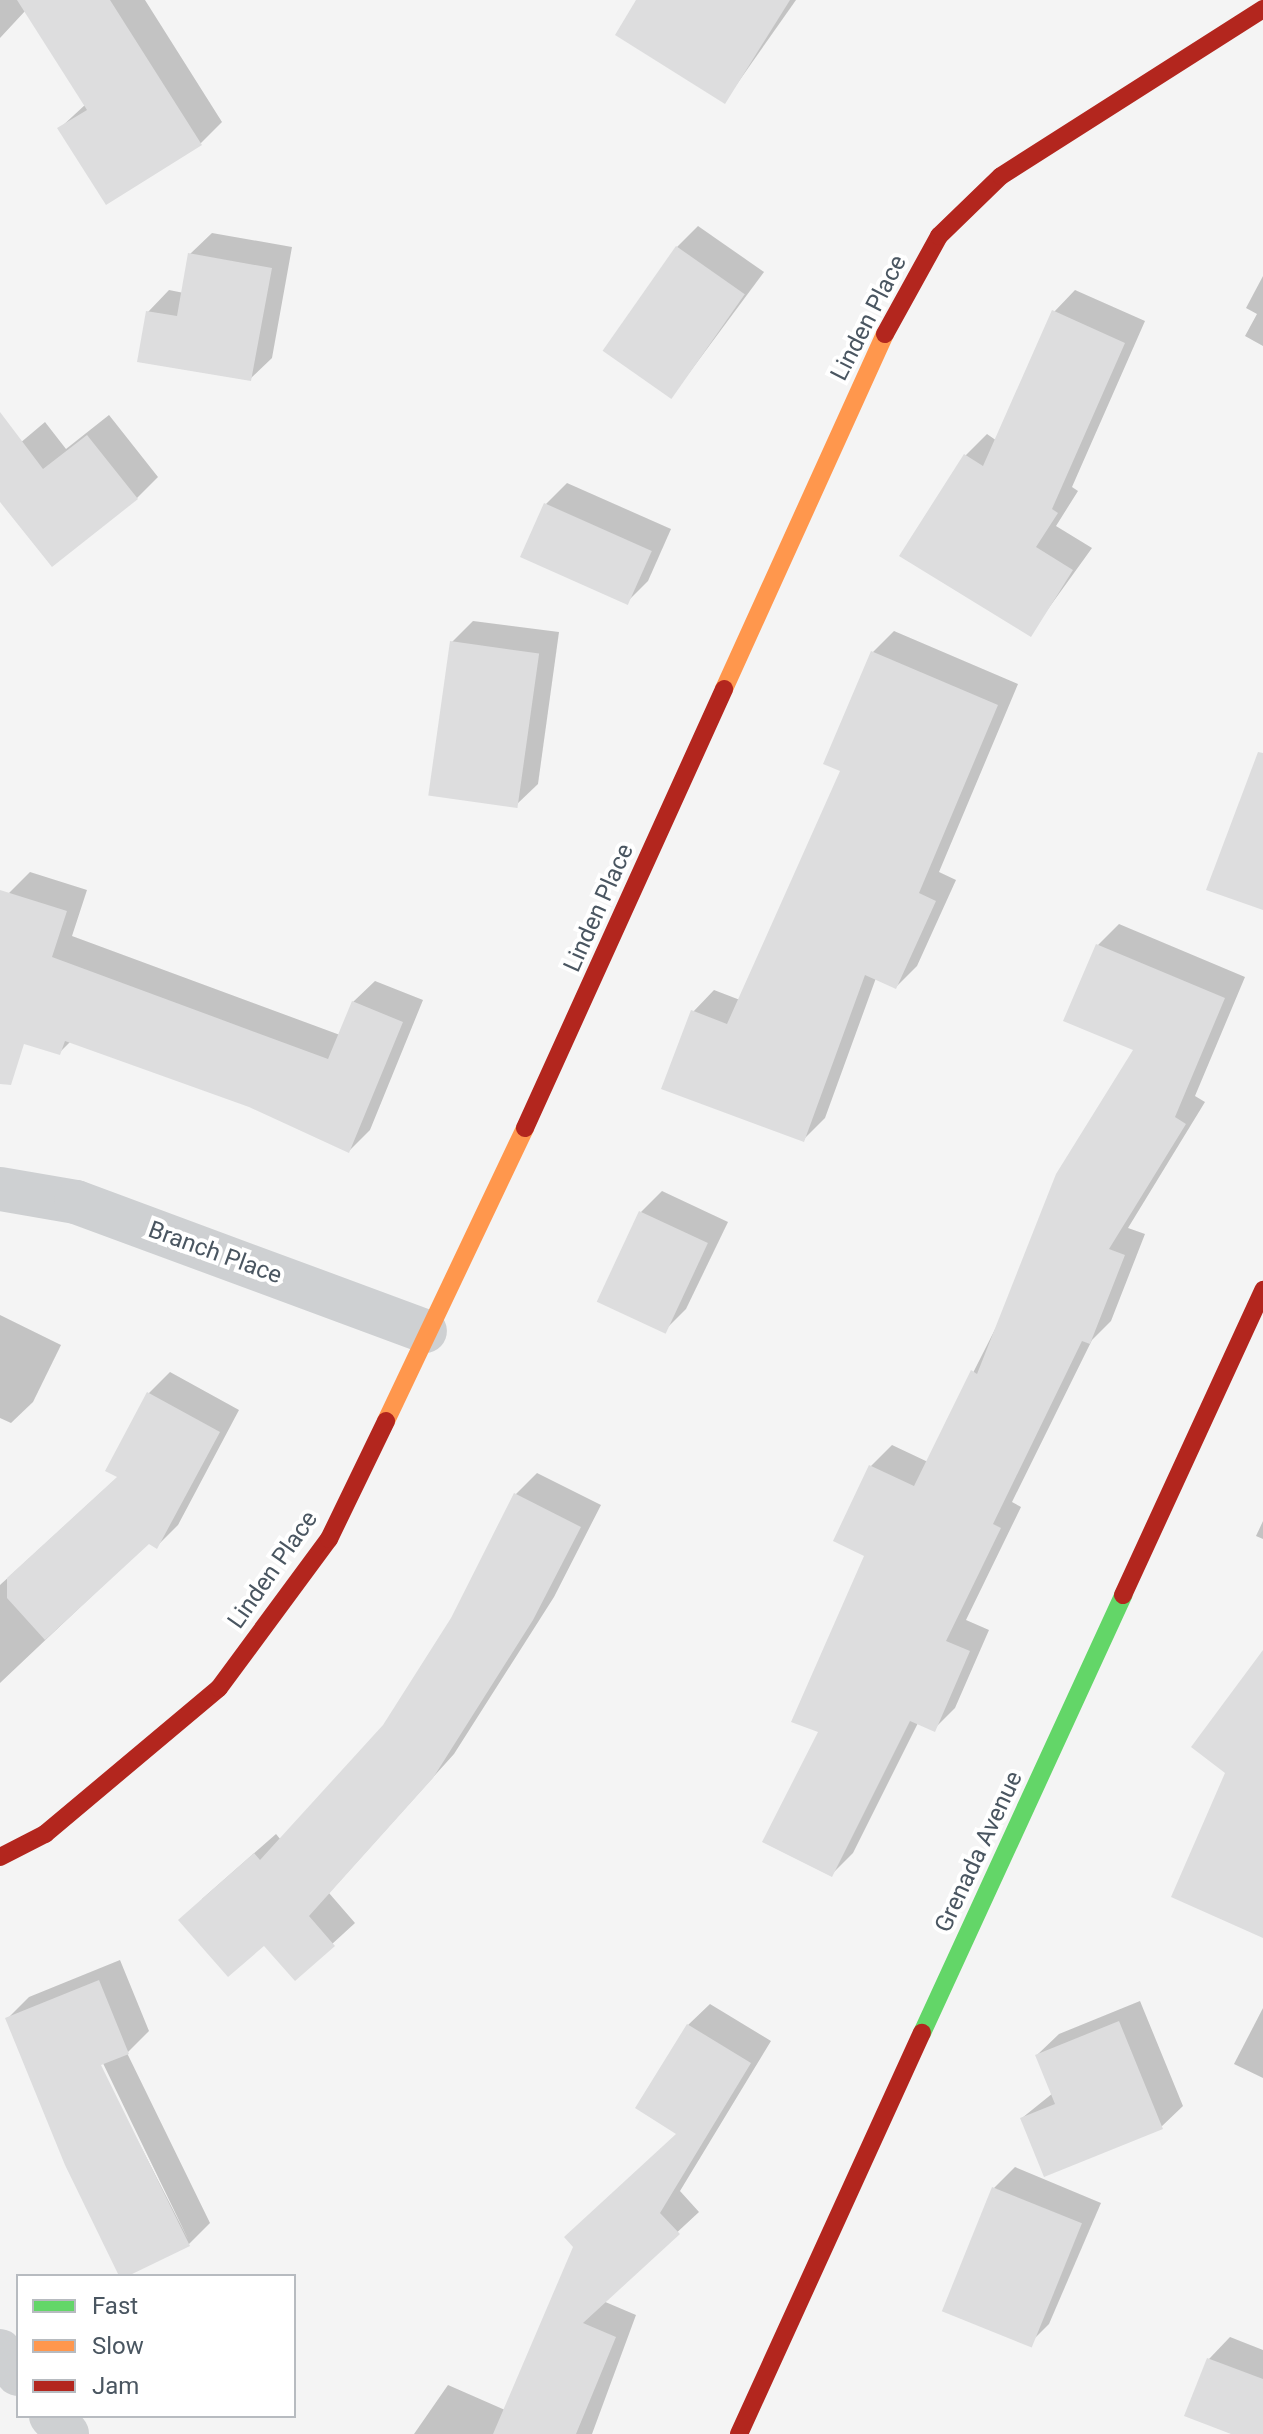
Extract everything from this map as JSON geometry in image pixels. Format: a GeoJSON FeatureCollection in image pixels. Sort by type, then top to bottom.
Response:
{"type":"FeatureCollection","features":[{"type":"Feature","properties":{"kind":"street","name":"Linden Place"},"geometry":{"type":"LineString","coordinates":[[0,1857],[45,1834],[219,1688],[329,1539],[425,1331],[493,1199],[890,322],[939,236],[1001,176],[1263,9]]}},
{"type":"Feature","properties":{"kind":"street","name":"Branch Place"},"geometry":{"type":"LineString","coordinates":[[0,1189],[76,1202],[425,1331]]}},
{"type":"Feature","properties":{"kind":"street","name":"Grenada Avenue"},"geometry":{"type":"LineString","coordinates":[[739,2434],[1263,1290]]}},
{"type":"Feature","properties":{"kind":"street"},"geometry":{"type":"LineString","coordinates":[[0,2351],[16,2371]]}},
{"type":"Feature","properties":{"kind":"street"},"geometry":{"type":"LineString","coordinates":[[53,2418],[67,2434]]}},
{"type":"Feature","properties":{"kind":"building"},"geometry":{"type":"Polygon","coordinates":[[[17,0],[110,0],[202,145],[106,205],[57,128],[87,110],[17,0]]]}},
{"type":"Feature","properties":{"kind":"building"},"geometry":{"type":"Polygon","coordinates":[[[636,0],[790,0],[725,104],[615,35],[636,0]]]}},
{"type":"Feature","properties":{"kind":"building"},"geometry":{"type":"Polygon","coordinates":[[[676,246],[745,294],[671,399],[603,351],[676,246]]]}},
{"type":"Feature","properties":{"kind":"building"},"geometry":{"type":"Polygon","coordinates":[[[188,253],[272,268],[251,381],[137,362],[146,311],[177,316],[188,253]]]}},
{"type":"Feature","properties":{"kind":"building"},"geometry":{"type":"Polygon","coordinates":[[[1052,310],[1125,343],[1052,509],[1058,513],[1036,547],[1073,570],[1031,637],[899,556],[964,454],[983,466],[1052,310]]]}},
{"type":"Feature","properties":{"kind":"building"},"geometry":{"type":"Polygon","coordinates":[[[0,412],[43,469],[87,435],[138,499],[52,567],[0,502],[0,412]]]}},
{"type":"Feature","properties":{"kind":"building"},"geometry":{"type":"Polygon","coordinates":[[[544,503],[652,551],[628,605],[520,557],[544,503]]]}},
{"type":"Feature","properties":{"kind":"building"},"geometry":{"type":"Polygon","coordinates":[[[450,641],[539,654],[517,808],[428,795],[450,641]]]}},
{"type":"Feature","properties":{"kind":"building"},"geometry":{"type":"Polygon","coordinates":[[[871,651],[998,705],[919,893],[936,901],[896,989],[865,975],[804,1142],[661,1089],[691,1010],[727,1024],[840,771],[823,764],[871,651]]]}},
{"type":"Feature","properties":{"kind":"building"},"geometry":{"type":"Polygon","coordinates":[[[1258,752],[1263,753],[1263,910],[1206,890],[1258,752]]]}},
{"type":"Feature","properties":{"kind":"building"},"geometry":{"type":"Polygon","coordinates":[[[0,890],[67,911],[52,957],[328,1059],[352,1001],[403,1022],[349,1153],[249,1107],[65,1041],[60,1055],[24,1044],[11,1085],[0,1084],[0,890]]]}},
{"type":"Feature","properties":{"kind":"building"},"geometry":{"type":"Polygon","coordinates":[[[1096,944],[1225,998],[1175,1117],[1186,1124],[1109,1249],[1125,1255],[1090,1344],[1082,1341],[993,1524],[1001,1528],[946,1641],[970,1651],[935,1732],[910,1721],[832,1877],[762,1842],[818,1732],[791,1722],[864,1556],[833,1541],[869,1465],[914,1486],[971,1370],[977,1374],[1056,1174],[1133,1050],[1063,1021],[1096,944]]]}},
{"type":"Feature","properties":{"kind":"building"},"geometry":{"type":"Polygon","coordinates":[[[639,1211],[708,1243],[666,1334],[597,1302],[639,1211]]]}},
{"type":"Feature","properties":{"kind":"building"},"geometry":{"type":"Polygon","coordinates":[[[147,1392],[220,1432],[157,1549],[149,1544],[45,1640],[7,1598],[7,1578],[117,1477],[105,1471],[147,1392]]]}},
{"type":"Feature","properties":{"kind":"building"},"geometry":{"type":"Polygon","coordinates":[[[514,1493],[581,1527],[533,1620],[433,1778],[309,1916],[335,1946],[295,1981],[264,1946],[228,1977],[178,1920],[254,1853],[260,1860],[383,1725],[451,1618],[514,1493]]]}},
{"type":"Feature","properties":{"kind":"building"},"geometry":{"type":"Polygon","coordinates":[[[1263,1650],[1263,1938],[1171,1897],[1225,1773],[1191,1747],[1263,1650]]]}},
{"type":"Feature","properties":{"kind":"building"},"geometry":{"type":"Polygon","coordinates":[[[99,1980],[129,2054],[101,2065],[190,2246],[132,2274],[118,2274],[65,2165],[5,2018],[99,1980]]]}},
{"type":"Feature","properties":{"kind":"building"},"geometry":{"type":"Polygon","coordinates":[[[1119,2021],[1163,2129],[1044,2177],[1020,2118],[1055,2104],[1035,2055],[1119,2021]]]}},
{"type":"Feature","properties":{"kind":"building"},"geometry":{"type":"Polygon","coordinates":[[[687,2024],[751,2063],[660,2213],[680,2234],[583,2323],[616,2337],[576,2434],[493,2434],[573,2247],[564,2237],[676,2134],[635,2108],[687,2024]]]}},
{"type":"Feature","properties":{"kind":"building"},"geometry":{"type":"Polygon","coordinates":[[[992,2187],[1082,2223],[1032,2348],[942,2311],[992,2187]]]}},
{"type":"Feature","properties":{"kind":"building"},"geometry":{"type":"Polygon","coordinates":[[[1207,2358],[1263,2379],[1263,2434],[1231,2434],[1184,2416],[1207,2358]]]}},
{"type":"Feature","properties":{"kind":"traffic: fast"},"geometry":{"type":"LineString","coordinates":[[922,2033],[1123,1595]]}},
{"type":"Feature","properties":{"kind":"traffic: slow"},"geometry":{"type":"LineString","coordinates":[[724,689],[885,334]]}},
{"type":"Feature","properties":{"kind":"traffic: slow"},"geometry":{"type":"LineString","coordinates":[[386,1421],[525,1128]]}},
{"type":"Feature","properties":{"kind":"traffic: jam"},"geometry":{"type":"LineString","coordinates":[[885,334],[939,236],[1001,176],[1263,9]]}},
{"type":"Feature","properties":{"kind":"traffic: jam"},"geometry":{"type":"LineString","coordinates":[[525,1128],[724,689]]}},
{"type":"Feature","properties":{"kind":"traffic: jam"},"geometry":{"type":"LineString","coordinates":[[1123,1595],[1263,1290]]}},
{"type":"Feature","properties":{"kind":"traffic: jam"},"geometry":{"type":"LineString","coordinates":[[0,1857],[45,1834],[219,1688],[329,1539],[386,1421]]}},
{"type":"Feature","properties":{"kind":"traffic: jam"},"geometry":{"type":"LineString","coordinates":[[739,2434],[922,2033]]}}]}
